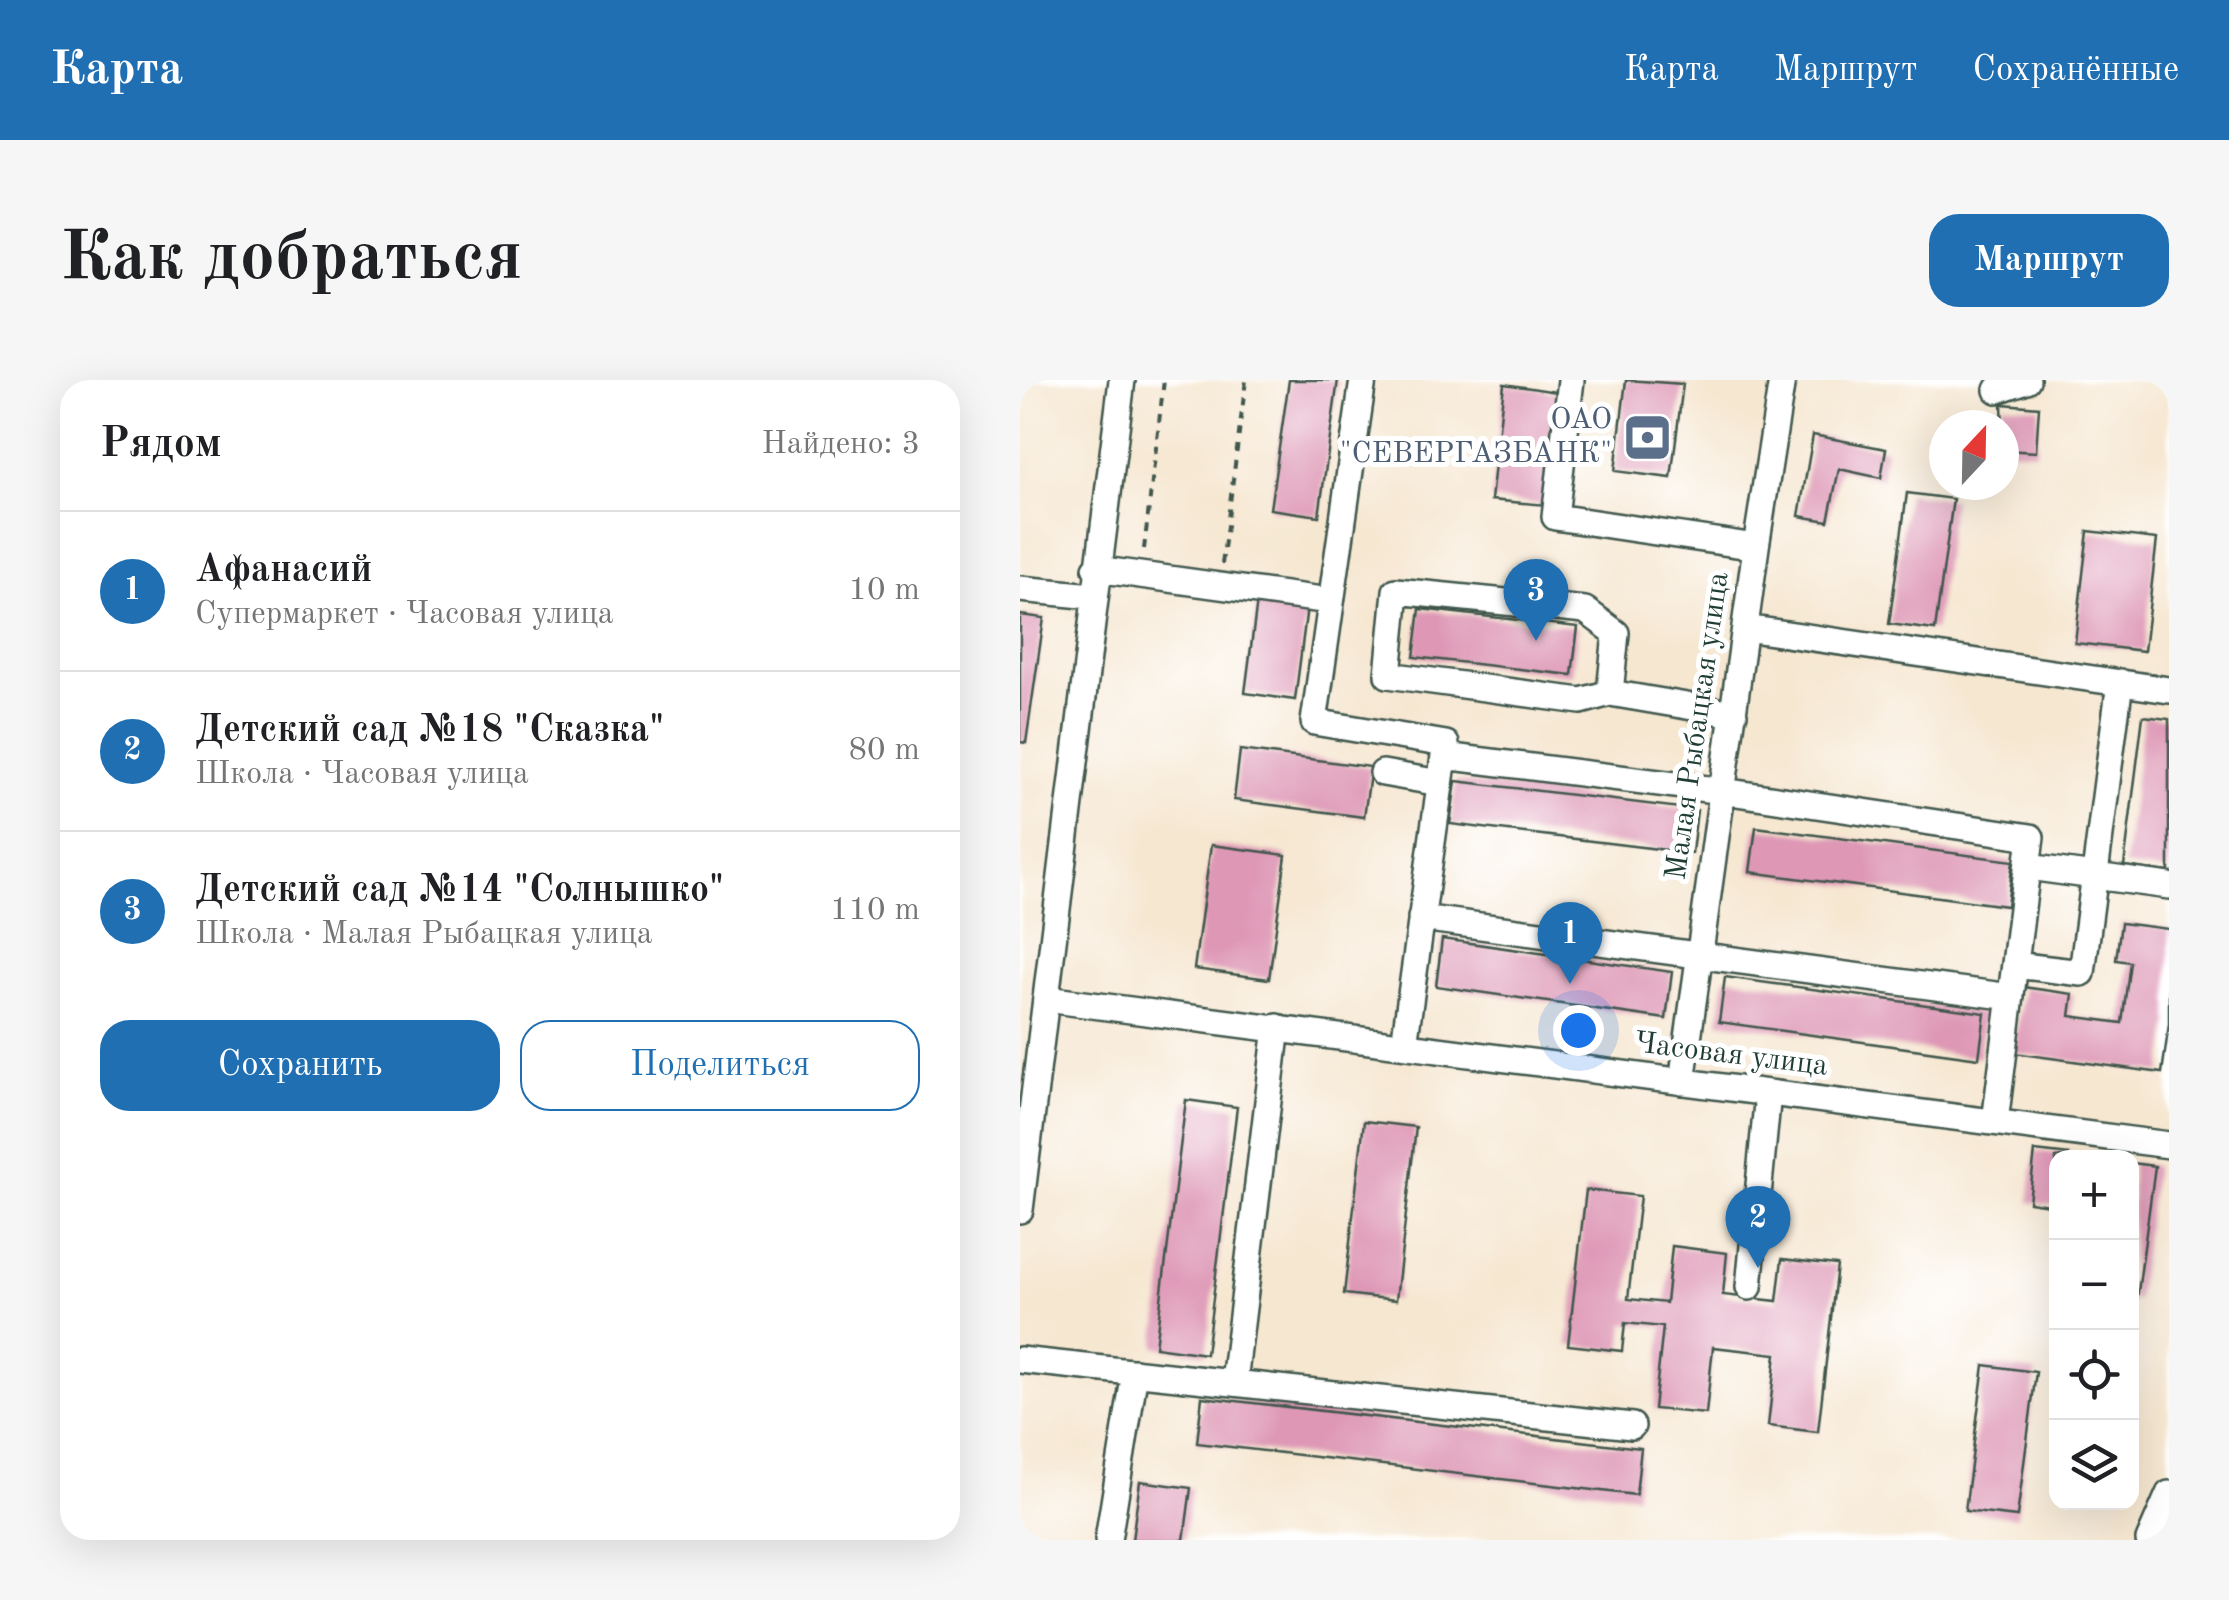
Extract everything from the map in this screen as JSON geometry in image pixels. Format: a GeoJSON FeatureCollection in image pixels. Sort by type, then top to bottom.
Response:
{"type":"FeatureCollection","features":[{"type":"Feature","properties":{"kind":"street"},"geometry":{"type":"LineString","coordinates":[[1020,1210],[1122,380]]}},
{"type":"Feature","properties":{"kind":"street"},"geometry":{"type":"LineString","coordinates":[[1363,380],[1314,722],[1446,744],[1404,1045]]}},
{"type":"Feature","properties":{"kind":"street"},"geometry":{"type":"LineString","coordinates":[[1571,380],[1554,517],[1756,548]]}},
{"type":"Feature","properties":{"kind":"street","name":"Малая Рыбацкая улица"},"geometry":{"type":"LineString","coordinates":[[1682,1082],[1782,380]]}},
{"type":"Feature","properties":{"kind":"street"},"geometry":{"type":"LineString","coordinates":[[1997,390],[2027,380]]}},
{"type":"Feature","properties":{"kind":"street"},"geometry":{"type":"LineString","coordinates":[[1096,569],[1330,601]]}},
{"type":"Feature","properties":{"kind":"street"},"geometry":{"type":"LineString","coordinates":[[1020,590],[1093,596]]}},
{"type":"Feature","properties":{"kind":"street"},"geometry":{"type":"LineString","coordinates":[[1610,693],[1616,632],[1584,610],[1396,590],[1388,675],[1580,701],[1610,693],[1734,714]]}},
{"type":"Feature","properties":{"kind":"street"},"geometry":{"type":"LineString","coordinates":[[1745,628],[2169,690]]}},
{"type":"Feature","properties":{"kind":"street"},"geometry":{"type":"LineString","coordinates":[[2015,965],[2082,974],[2120,682]]}},
{"type":"Feature","properties":{"kind":"street"},"geometry":{"type":"LineString","coordinates":[[1444,756],[2031,837],[1995,1122]]}},
{"type":"Feature","properties":{"kind":"street"},"geometry":{"type":"LineString","coordinates":[[1382,773],[1440,782]]}},
{"type":"Feature","properties":{"kind":"street"},"geometry":{"type":"LineString","coordinates":[[2028,867],[2169,886]]}},
{"type":"Feature","properties":{"kind":"street"},"geometry":{"type":"LineString","coordinates":[[1421,918],[2011,997]]}},
{"type":"Feature","properties":{"kind":"street","name":"Часовая улица"},"geometry":{"type":"LineString","coordinates":[[1046,999],[2169,1145]]}},
{"type":"Feature","properties":{"kind":"street"},"geometry":{"type":"LineString","coordinates":[[1234,1382],[1277,1028]]}},
{"type":"Feature","properties":{"kind":"street"},"geometry":{"type":"LineString","coordinates":[[1749,1288],[1768,1092]]}},
{"type":"Feature","properties":{"kind":"street"},"geometry":{"type":"LineString","coordinates":[[1020,1360],[1632,1426]]}},
{"type":"Feature","properties":{"kind":"street"},"geometry":{"type":"LineString","coordinates":[[1108,1540],[1135,1372]]}},
{"type":"Feature","properties":{"kind":"street"},"geometry":{"type":"LineString","coordinates":[[2149,1540],[2169,1494]]}},
{"type":"Feature","properties":{"kind":"path"},"geometry":{"type":"LineString","coordinates":[[1141,576],[1164,380]]}},
{"type":"Feature","properties":{"kind":"path"},"geometry":{"type":"LineString","coordinates":[[1220,586],[1246,380]]}},
{"type":"Feature","properties":{"kind":"building"},"geometry":{"type":"Polygon","coordinates":[[[1289,380],[1338,380],[1319,516],[1270,509],[1289,380]]]}},
{"type":"Feature","properties":{"kind":"building"},"geometry":{"type":"Polygon","coordinates":[[[1626,380],[1683,384],[1671,478],[1615,471],[1626,380]]]}},
{"type":"Feature","properties":{"kind":"building"},"geometry":{"type":"Polygon","coordinates":[[[1504,384],[1557,392],[1546,505],[1491,500],[1504,384]]]}},
{"type":"Feature","properties":{"kind":"building"},"geometry":{"type":"Polygon","coordinates":[[[2002,404],[2039,407],[2036,452],[2019,451],[2019,410],[2002,410],[2002,404]]]}},
{"type":"Feature","properties":{"kind":"building"},"geometry":{"type":"Polygon","coordinates":[[[1813,435],[1886,449],[1881,478],[1839,469],[1828,521],[1799,516],[1813,435]]]}},
{"type":"Feature","properties":{"kind":"building"},"geometry":{"type":"Polygon","coordinates":[[[1907,493],[1929,496],[1929,500],[1953,500],[1935,630],[1889,624],[1907,493]]]}},
{"type":"Feature","properties":{"kind":"building"},"geometry":{"type":"Polygon","coordinates":[[[2088,531],[2157,539],[2144,651],[2075,643],[2088,531]]]}},
{"type":"Feature","properties":{"kind":"building"},"geometry":{"type":"Polygon","coordinates":[[[1258,593],[1308,599],[1295,700],[1245,693],[1258,593]]]}},
{"type":"Feature","properties":{"kind":"building"},"geometry":{"type":"Polygon","coordinates":[[[1420,609],[1578,627],[1572,675],[1414,657],[1420,609]]]}},
{"type":"Feature","properties":{"kind":"building"},"geometry":{"type":"Polygon","coordinates":[[[1020,615],[1044,618],[1026,743],[1020,742],[1020,615]]]}},
{"type":"Feature","properties":{"kind":"building"},"geometry":{"type":"Polygon","coordinates":[[[2143,716],[2169,719],[2169,872],[2124,866],[2143,716]]]}},
{"type":"Feature","properties":{"kind":"building"},"geometry":{"type":"Polygon","coordinates":[[[1240,750],[1371,767],[1364,817],[1234,800],[1240,750]]]}},
{"type":"Feature","properties":{"kind":"building"},"geometry":{"type":"Polygon","coordinates":[[[1456,781],[1697,810],[1692,853],[1450,824],[1456,781]]]}},
{"type":"Feature","properties":{"kind":"building"},"geometry":{"type":"Polygon","coordinates":[[[1756,827],[2013,861],[2007,906],[1750,872],[1756,827]]]}},
{"type":"Feature","properties":{"kind":"building"},"geometry":{"type":"Polygon","coordinates":[[[1211,845],[1286,855],[1269,979],[1194,969],[1211,845]]]}},
{"type":"Feature","properties":{"kind":"building"},"geometry":{"type":"Polygon","coordinates":[[[2121,923],[2169,929],[2169,1024],[2162,1073],[2014,1053],[2023,987],[2073,994],[2070,1016],[2122,1023],[2130,962],[2116,960],[2121,923]]]}},
{"type":"Feature","properties":{"kind":"building"},"geometry":{"type":"Polygon","coordinates":[[[1442,939],[1672,972],[1666,1019],[1436,986],[1442,939]]]}},
{"type":"Feature","properties":{"kind":"building"},"geometry":{"type":"Polygon","coordinates":[[[1725,977],[1985,1013],[1979,1058],[1719,1022],[1725,977]]]}},
{"type":"Feature","properties":{"kind":"building"},"geometry":{"type":"Polygon","coordinates":[[[1186,1100],[1237,1107],[1206,1354],[1155,1347],[1186,1100]]]}},
{"type":"Feature","properties":{"kind":"building"},"geometry":{"type":"Polygon","coordinates":[[[1364,1121],[1416,1127],[1396,1300],[1344,1294],[1364,1121]]]}},
{"type":"Feature","properties":{"kind":"building"},"geometry":{"type":"Polygon","coordinates":[[[2035,1151],[2049,1153],[2049,1205],[2029,1202],[2035,1151]]]}},
{"type":"Feature","properties":{"kind":"building"},"geometry":{"type":"Polygon","coordinates":[[[2139,1164],[2155,1166],[2139,1285],[2139,1164]]]}},
{"type":"Feature","properties":{"kind":"building"},"geometry":{"type":"Polygon","coordinates":[[[1586,1190],[1640,1196],[1628,1299],[1666,1303],[1672,1246],[1727,1253],[1723,1295],[1777,1301],[1782,1259],[1837,1265],[1818,1432],[1768,1426],[1776,1354],[1713,1347],[1706,1414],[1654,1409],[1663,1327],[1625,1323],[1622,1351],[1568,1345],[1586,1190]]]}},
{"type":"Feature","properties":{"kind":"building"},"geometry":{"type":"Polygon","coordinates":[[[1984,1365],[2036,1372],[2017,1517],[1965,1511],[1984,1365]]]}},
{"type":"Feature","properties":{"kind":"building"},"geometry":{"type":"Polygon","coordinates":[[[1202,1397],[1641,1448],[1636,1495],[1197,1443],[1202,1397]]]}},
{"type":"Feature","properties":{"kind":"building"},"geometry":{"type":"Polygon","coordinates":[[[1140,1481],[1191,1488],[1184,1540],[1132,1540],[1140,1481]]]}},
{"type":"Feature","properties":{"kind":"place","name":"ОАО \"СЕВЕРГАЗБАНК\""},"geometry":{"type":"Point","coordinates":[1647,437]}},
{"type":"Feature","properties":{"kind":"place","name":"Детский сад №14 \"Солнышко\""},"geometry":{"type":"Point","coordinates":[1536,641]}},
{"type":"Feature","properties":{"kind":"place","name":"Афанасий"},"geometry":{"type":"Point","coordinates":[1570,984]}},
{"type":"Feature","properties":{"kind":"place","name":"Детский сад №18 \"Сказка\""},"geometry":{"type":"Point","coordinates":[1758,1268]}}]}
